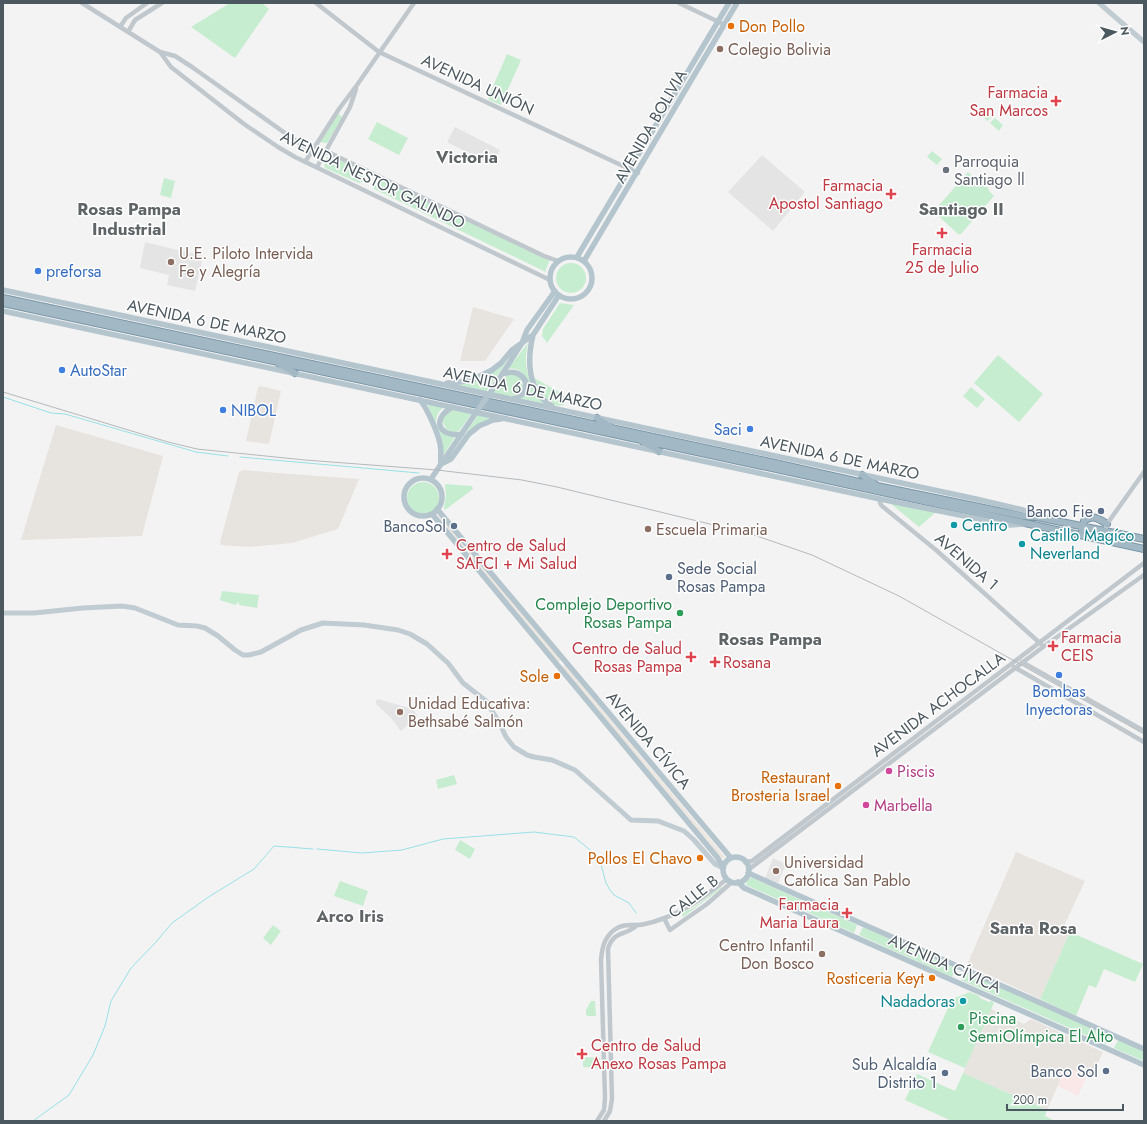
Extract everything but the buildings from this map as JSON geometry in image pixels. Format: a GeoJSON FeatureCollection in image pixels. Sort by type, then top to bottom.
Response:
{"type":"FeatureCollection","features":[{"type":"Feature","properties":{"kind":"highway","name":"AVENIDA 6 DE MARZO"},"geometry":{"type":"LineString","coordinates":[[3,298],[878,486],[1023,516],[1037,517],[1144,540]]}},
{"type":"Feature","properties":{"kind":"highway","name":"AVENIDA 6 DE MARZO"},"geometry":{"type":"LineString","coordinates":[[3,304],[1144,549]]}},
{"type":"Feature","properties":{"kind":"highway"},"geometry":{"type":"LineString","coordinates":[[272,361],[295,373]]}},
{"type":"Feature","properties":{"kind":"highway"},"geometry":{"type":"LineString","coordinates":[[597,418],[614,429]]}},
{"type":"Feature","properties":{"kind":"highway"},"geometry":{"type":"LineString","coordinates":[[636,439],[659,451]]}},
{"type":"Feature","properties":{"kind":"highway"},"geometry":{"type":"LineString","coordinates":[[862,475],[878,486]]}},
{"type":"Feature","properties":{"kind":"highway"},"geometry":{"type":"LineString","coordinates":[[1080,535],[1084,521],[1091,517],[1098,518],[1107,524]]}},
{"type":"Feature","properties":{"kind":"main road","name":"AVENIDA BOLIVIA"},"geometry":{"type":"LineString","coordinates":[[577,257],[729,3]]}},
{"type":"Feature","properties":{"kind":"main road","name":"AVENIDA BOLIVIA"},"geometry":{"type":"LineString","coordinates":[[584,261],[638,173],[737,3]]}},
{"type":"Feature","properties":{"kind":"main road"},"geometry":{"type":"LineString","coordinates":[[1099,3],[1144,42]]}},
{"type":"Feature","properties":{"kind":"main road"},"geometry":{"type":"LineString","coordinates":[[567,257],[577,257],[589,266],[592,275],[591,284],[588,291],[577,298],[565,298],[555,291],[550,280],[551,271],[558,261],[567,257]]}},
{"type":"Feature","properties":{"kind":"main road","name":"AVENIDA 6 DE MARZO"},"geometry":{"type":"LineString","coordinates":[[3,290],[1023,510],[1037,517]]}},
{"type":"Feature","properties":{"kind":"main road"},"geometry":{"type":"LineString","coordinates":[[431,479],[492,390],[522,343],[527,330],[555,291]]}},
{"type":"Feature","properties":{"kind":"main road"},"geometry":{"type":"LineString","coordinates":[[434,382],[460,382],[472,380],[492,370],[501,363],[512,350],[533,335],[559,295]]}},
{"type":"Feature","properties":{"kind":"main road","name":"AVENIDA 6 DE MARZO"},"geometry":{"type":"LineString","coordinates":[[3,310],[880,499],[1009,525],[1028,524]]}},
{"type":"Feature","properties":{"kind":"main road"},"geometry":{"type":"LineString","coordinates":[[533,335],[529,358],[532,380],[547,403],[560,410]]}},
{"type":"Feature","properties":{"kind":"main road"},"geometry":{"type":"LineString","coordinates":[[502,374],[514,372],[520,374],[526,382],[524,392],[517,398],[511,399]]}},
{"type":"Feature","properties":{"kind":"main road"},"geometry":{"type":"LineString","coordinates":[[420,400],[425,405],[440,444],[441,464]]}},
{"type":"Feature","properties":{"kind":"main road"},"geometry":{"type":"LineString","coordinates":[[453,407],[446,410],[441,415],[439,421],[440,426],[447,434],[462,434]]}},
{"type":"Feature","properties":{"kind":"main road"},"geometry":{"type":"LineString","coordinates":[[441,464],[451,459],[468,434],[479,426],[493,420],[506,418]]}},
{"type":"Feature","properties":{"kind":"main road"},"geometry":{"type":"LineString","coordinates":[[422,478],[431,479],[438,484],[442,493],[442,502],[438,510],[432,514],[423,516],[415,514],[408,507],[404,498],[407,486],[413,480],[422,478]]}},
{"type":"Feature","properties":{"kind":"main road","name":"AVENIDA CÍVICA"},"geometry":{"type":"LineString","coordinates":[[438,510],[731,858]]}},
{"type":"Feature","properties":{"kind":"main road"},"geometry":{"type":"LineString","coordinates":[[432,514],[717,857],[724,873],[732,881],[744,879],[748,872],[745,862],[740,858],[731,858],[725,862],[723,868]]}},
{"type":"Feature","properties":{"kind":"main road"},"geometry":{"type":"LineString","coordinates":[[3,613],[34,613],[122,606],[135,608],[178,625],[205,628],[218,636],[234,650],[249,655],[262,652],[301,630],[322,623],[358,625],[398,630],[410,634],[426,644],[448,663],[463,683],[486,701],[497,718],[506,737],[514,747],[528,755],[560,762],[575,770],[631,820],[658,821],[684,831],[715,864],[723,868]]}},
{"type":"Feature","properties":{"kind":"main road","name":"AVENIDA CÍVICA"},"geometry":{"type":"LineString","coordinates":[[748,872],[1144,1049]]}},
{"type":"Feature","properties":{"kind":"main road","name":"AVENIDA CÍVICA"},"geometry":{"type":"LineString","coordinates":[[732,881],[744,888],[1144,1065]]}},
{"type":"Feature","properties":{"kind":"street","name":"AVENIDA NESTOR GALINDO"},"geometry":{"type":"LineString","coordinates":[[82,3],[160,52],[175,56],[186,63],[299,143],[313,149],[325,151],[352,163],[544,256],[558,261]]}},
{"type":"Feature","properties":{"kind":"street"},"geometry":{"type":"LineString","coordinates":[[120,27],[126,18],[147,3]]}},
{"type":"Feature","properties":{"kind":"street"},"geometry":{"type":"LineString","coordinates":[[128,32],[135,20],[162,3]]}},
{"type":"Feature","properties":{"kind":"street","name":"AVENIDA UNIÓN"},"geometry":{"type":"LineString","coordinates":[[316,3],[379,52],[638,173]]}},
{"type":"Feature","properties":{"kind":"street"},"geometry":{"type":"LineString","coordinates":[[305,162],[339,109],[414,3]]}},
{"type":"Feature","properties":{"kind":"street"},"geometry":{"type":"LineString","coordinates":[[679,3],[724,25]]}},
{"type":"Feature","properties":{"kind":"street","name":"AVENIDA NESTOR GALINDO"},"geometry":{"type":"LineString","coordinates":[[160,52],[171,67],[244,124],[278,147],[305,162],[550,280]]}},
{"type":"Feature","properties":{"kind":"street"},"geometry":{"type":"LineString","coordinates":[[317,167],[350,107],[357,85]]}},
{"type":"Feature","properties":{"kind":"street"},"geometry":{"type":"LineString","coordinates":[[1105,531],[1107,524],[1144,472]]}},
{"type":"Feature","properties":{"kind":"street","name":"AVENIDA 1"},"geometry":{"type":"LineString","coordinates":[[880,499],[882,506],[936,550],[1043,647]]}},
{"type":"Feature","properties":{"kind":"street","name":"AVENIDA ACHOCALLA"},"geometry":{"type":"LineString","coordinates":[[745,862],[752,861],[1144,563]]}},
{"type":"Feature","properties":{"kind":"street","name":"AVENIDA ACHOCALLA"},"geometry":{"type":"LineString","coordinates":[[748,872],[1043,647],[1144,575]]}},
{"type":"Feature","properties":{"kind":"street"},"geometry":{"type":"LineString","coordinates":[[1018,659],[1144,731]]}},
{"type":"Feature","properties":{"kind":"street"},"geometry":{"type":"LineString","coordinates":[[1011,665],[1144,742]]}},
{"type":"Feature","properties":{"kind":"street","name":"CALLE B"},"geometry":{"type":"LineString","coordinates":[[637,925],[664,918],[681,911],[732,881]]}},
{"type":"Feature","properties":{"kind":"street","name":"CALLE B"},"geometry":{"type":"LineString","coordinates":[[664,918],[670,930],[707,904],[732,881]]}},
{"type":"Feature","properties":{"kind":"street"},"geometry":{"type":"LineString","coordinates":[[597,1121],[604,1110],[605,1098],[602,949],[606,939],[614,930],[627,925],[637,925]]}},
{"type":"Feature","properties":{"kind":"street"},"geometry":{"type":"LineString","coordinates":[[604,1121],[610,1111],[612,1099],[608,949],[611,941],[615,937],[623,932],[633,929],[637,925]]}},
{"type":"Feature","properties":{"kind":"shaded area"},"geometry":{"type":"Polygon","coordinates":[[[455,127],[500,150],[493,165],[447,142],[455,127]]]}},
{"type":"Feature","properties":{"kind":"shaded area"},"geometry":{"type":"Polygon","coordinates":[[[762,155],[805,192],[773,231],[728,192],[762,155]]]}},
{"type":"Feature","properties":{"kind":"shaded area","name":"U.E. Piloto Intervida Fe y Alegría"},"geometry":{"type":"Polygon","coordinates":[[[145,242],[203,256],[195,291],[167,285],[169,275],[140,268],[145,242]]]}},
{"type":"Feature","properties":{"kind":"shaded area"},"geometry":{"type":"Polygon","coordinates":[[[473,307],[514,319],[485,361],[460,361],[473,307]]]}},
{"type":"Feature","properties":{"kind":"shaded area"},"geometry":{"type":"Polygon","coordinates":[[[260,386],[281,391],[269,444],[246,441],[258,387],[260,386]]]}},
{"type":"Feature","properties":{"kind":"shaded area"},"geometry":{"type":"Polygon","coordinates":[[[56,425],[163,456],[142,536],[21,540],[56,425]]]}},
{"type":"Feature","properties":{"kind":"shaded area"},"geometry":{"type":"Polygon","coordinates":[[[243,470],[359,479],[338,529],[292,543],[249,547],[221,545],[220,542],[239,472],[243,470]]]}},
{"type":"Feature","properties":{"kind":"shaded area","name":"Unidad Educativa: Bethsabé Salmón"},"geometry":{"type":"Polygon","coordinates":[[[378,699],[413,709],[418,716],[401,731],[390,717],[376,704],[378,699]]]}},
{"type":"Feature","properties":{"kind":"shaded area"},"geometry":{"type":"Polygon","coordinates":[[[1016,852],[1085,881],[1063,928],[1070,932],[1040,999],[967,965],[1016,852]]]}},
{"type":"Feature","properties":{"kind":"shaded area","name":"Universidad Católica San Pablo"},"geometry":{"type":"Polygon","coordinates":[[[773,858],[786,864],[778,883],[765,878],[773,858]]]}},
{"type":"Feature","properties":{"kind":"shaded area"},"geometry":{"type":"Polygon","coordinates":[[[991,1009],[1024,1024],[1031,1019],[1103,1052],[1091,1078],[1066,1067],[1047,1110],[963,1073],[991,1009]]]}},
{"type":"Feature","properties":{"kind":"shaded area"},"geometry":{"type":"Polygon","coordinates":[[[1066,1067],[1087,1076],[1078,1096],[1058,1086],[1066,1067]]]}},
{"type":"Feature","properties":{"kind":"green space"},"geometry":{"type":"Polygon","coordinates":[[[230,3],[262,3],[269,9],[235,58],[191,27],[230,3]]]}},
{"type":"Feature","properties":{"kind":"green space"},"geometry":{"type":"Polygon","coordinates":[[[507,54],[521,60],[501,105],[489,100],[488,98],[507,54]]]}},
{"type":"Feature","properties":{"kind":"green space"},"geometry":{"type":"Polygon","coordinates":[[[983,107],[993,115],[988,121],[978,113],[983,107]]]}},
{"type":"Feature","properties":{"kind":"green space"},"geometry":{"type":"Polygon","coordinates":[[[337,114],[341,115],[342,118],[327,143],[320,142],[337,114]]]}},
{"type":"Feature","properties":{"kind":"green space"},"geometry":{"type":"Polygon","coordinates":[[[995,118],[1003,125],[999,131],[990,123],[995,118]]]}},
{"type":"Feature","properties":{"kind":"green space"},"geometry":{"type":"Polygon","coordinates":[[[377,122],[408,138],[399,155],[368,139],[377,122]]]}},
{"type":"Feature","properties":{"kind":"green space"},"geometry":{"type":"Polygon","coordinates":[[[932,151],[942,159],[937,165],[927,157],[932,151]]]}},
{"type":"Feature","properties":{"kind":"green space"},"geometry":{"type":"Polygon","coordinates":[[[331,156],[364,172],[365,175],[363,182],[359,183],[325,168],[324,164],[327,157],[331,156]]]}},
{"type":"Feature","properties":{"kind":"green space"},"geometry":{"type":"Polygon","coordinates":[[[968,172],[972,176],[976,176],[978,181],[985,187],[988,187],[989,191],[994,196],[961,234],[958,234],[934,211],[968,172]]]}},
{"type":"Feature","properties":{"kind":"green space"},"geometry":{"type":"Polygon","coordinates":[[[164,178],[175,181],[171,198],[160,195],[164,178]]]}},
{"type":"Feature","properties":{"kind":"green space"},"geometry":{"type":"Polygon","coordinates":[[[379,178],[550,260],[546,272],[374,189],[372,186],[375,179],[379,178]]]}},
{"type":"Feature","properties":{"kind":"green space"},"geometry":{"type":"Polygon","coordinates":[[[571,263],[577,264],[585,272],[585,284],[577,292],[571,293],[565,292],[557,284],[556,278],[557,272],[565,264],[571,263]]]}},
{"type":"Feature","properties":{"kind":"green space"},"geometry":{"type":"Polygon","coordinates":[[[560,303],[574,305],[547,343],[542,336],[543,329],[560,303]]]}},
{"type":"Feature","properties":{"kind":"green space"},"geometry":{"type":"Polygon","coordinates":[[[528,343],[526,360],[528,376],[535,391],[545,404],[520,398],[527,380],[520,371],[508,369],[528,343]]]}},
{"type":"Feature","properties":{"kind":"green space"},"geometry":{"type":"Polygon","coordinates":[[[998,355],[1043,394],[1019,422],[974,383],[998,355]]]}},
{"type":"Feature","properties":{"kind":"green space"},"geometry":{"type":"Polygon","coordinates":[[[509,358],[486,392],[455,385],[490,373],[509,358]]]}},
{"type":"Feature","properties":{"kind":"green space"},"geometry":{"type":"Polygon","coordinates":[[[509,374],[519,375],[524,382],[520,393],[513,396],[508,396],[493,393],[503,378],[509,374]]]}},
{"type":"Feature","properties":{"kind":"green space"},"geometry":{"type":"Polygon","coordinates":[[[534,378],[563,394],[566,400],[564,405],[559,406],[549,402],[545,398],[534,378]]]}},
{"type":"Feature","properties":{"kind":"green space"},"geometry":{"type":"Polygon","coordinates":[[[971,387],[985,399],[977,408],[963,396],[971,387]]]}},
{"type":"Feature","properties":{"kind":"green space"},"geometry":{"type":"Polygon","coordinates":[[[427,404],[444,407],[439,411],[437,416],[437,425],[427,404]]]}},
{"type":"Feature","properties":{"kind":"green space"},"geometry":{"type":"Polygon","coordinates":[[[452,410],[472,413],[460,430],[453,433],[446,429],[442,420],[443,416],[452,410]]]}},
{"type":"Feature","properties":{"kind":"green space"},"geometry":{"type":"Polygon","coordinates":[[[478,415],[492,418],[474,427],[454,451],[478,415]]]}},
{"type":"Feature","properties":{"kind":"green space"},"geometry":{"type":"Polygon","coordinates":[[[437,426],[444,434],[455,437],[443,456],[441,436],[437,426]]]}},
{"type":"Feature","properties":{"kind":"green space"},"geometry":{"type":"Polygon","coordinates":[[[420,482],[426,482],[436,489],[439,498],[438,504],[432,511],[426,514],[420,514],[410,507],[407,501],[407,495],[414,485],[420,482]]]}},
{"type":"Feature","properties":{"kind":"green space"},"geometry":{"type":"Polygon","coordinates":[[[445,484],[472,486],[473,489],[445,510],[445,484]]]}},
{"type":"Feature","properties":{"kind":"green space"},"geometry":{"type":"Polygon","coordinates":[[[890,503],[936,512],[919,527],[890,503]]]}},
{"type":"Feature","properties":{"kind":"green space"},"geometry":{"type":"Polygon","coordinates":[[[222,591],[259,595],[257,608],[239,605],[239,602],[235,605],[220,600],[222,591]]]}},
{"type":"Feature","properties":{"kind":"green space"},"geometry":{"type":"Polygon","coordinates":[[[454,775],[457,784],[438,789],[436,780],[454,775]]]}},
{"type":"Feature","properties":{"kind":"green space"},"geometry":{"type":"Polygon","coordinates":[[[460,840],[475,849],[470,859],[455,850],[460,840]]]}},
{"type":"Feature","properties":{"kind":"green space"},"geometry":{"type":"Polygon","coordinates":[[[748,878],[752,878],[857,925],[854,933],[746,885],[748,878]]]}},
{"type":"Feature","properties":{"kind":"green space"},"geometry":{"type":"Polygon","coordinates":[[[340,881],[368,891],[363,906],[334,896],[340,881]]]}},
{"type":"Feature","properties":{"kind":"green space"},"geometry":{"type":"Polygon","coordinates":[[[721,887],[722,888],[683,917],[681,913],[693,908],[721,887]]]}},
{"type":"Feature","properties":{"kind":"green space"},"geometry":{"type":"Polygon","coordinates":[[[273,925],[281,931],[271,945],[263,938],[273,925]]]}},
{"type":"Feature","properties":{"kind":"green space"},"geometry":{"type":"Polygon","coordinates":[[[863,927],[956,969],[952,977],[859,935],[863,927]]]}},
{"type":"Feature","properties":{"kind":"green space"},"geometry":{"type":"Polygon","coordinates":[[[1070,932],[1143,964],[1135,982],[1104,969],[1096,988],[1089,985],[1076,1016],[1040,999],[1070,932]]]}},
{"type":"Feature","properties":{"kind":"green space"},"geometry":{"type":"Polygon","coordinates":[[[965,972],[1110,1036],[1106,1044],[961,980],[965,972]]]}},
{"type":"Feature","properties":{"kind":"green space","name":"Piscina SemiOlímpica El Alto"},"geometry":{"type":"Polygon","coordinates":[[[970,992],[979,996],[980,998],[989,1002],[992,1001],[994,1003],[965,1068],[928,1052],[952,999],[970,992]]]}},
{"type":"Feature","properties":{"kind":"green space"},"geometry":{"type":"Polygon","coordinates":[[[591,1001],[595,1001],[596,1016],[586,1015],[586,1010],[591,1001]]]}},
{"type":"Feature","properties":{"kind":"green space"},"geometry":{"type":"Polygon","coordinates":[[[1118,1040],[1144,1051],[1144,1061],[1114,1048],[1118,1040]]]}},
{"type":"Feature","properties":{"kind":"green space"},"geometry":{"type":"Polygon","coordinates":[[[583,1057],[600,1058],[600,1068],[583,1067],[583,1057]]]}},
{"type":"Feature","properties":{"kind":"green space"},"geometry":{"type":"Polygon","coordinates":[[[963,1073],[1047,1110],[1045,1116],[1055,1121],[952,1121],[905,1100],[917,1074],[955,1091],[963,1073]]]}},
{"type":"Feature","properties":{"kind":"sand"},"geometry":{"type":"Polygon","coordinates":[[[440,514],[561,660],[558,662],[438,517],[440,514]]]}},
{"type":"Feature","properties":{"kind":"sand"},"geometry":{"type":"Polygon","coordinates":[[[565,665],[725,857],[722,859],[562,667],[565,665]]]}},
{"type":"Feature","properties":{"kind":"waterway"},"geometry":{"type":"LineString","coordinates":[[3,397],[51,413],[65,414],[196,452],[228,456]]}},
{"type":"Feature","properties":{"kind":"waterway"},"geometry":{"type":"LineString","coordinates":[[240,457],[419,473]]}},
{"type":"Feature","properties":{"kind":"waterway"},"geometry":{"type":"LineString","coordinates":[[317,849],[362,853],[402,850],[443,839],[534,832],[574,837],[599,857],[606,883],[610,890],[614,895],[629,903],[636,913]]}},
{"type":"Feature","properties":{"kind":"waterway"},"geometry":{"type":"LineString","coordinates":[[33,1121],[69,1095],[93,1055],[105,1026],[111,1001],[131,968],[172,923],[210,896],[254,869],[274,846],[313,849]]}},
{"type":"Feature","properties":{"kind":"railway"},"geometry":{"type":"LineString","coordinates":[[3,392],[168,442],[197,449],[305,460],[437,470],[522,480],[557,487],[751,534],[812,555],[899,596],[1144,734]]}},
{"type":"Feature","properties":{"kind":"place","name":"Don Pollo"},"geometry":{"type":"Point","coordinates":[731,26]}},
{"type":"Feature","properties":{"kind":"place","name":"Colegio Bolivia"},"geometry":{"type":"Point","coordinates":[720,49]}},
{"type":"Feature","properties":{"kind":"place","name":"Farmacia San Marcos"},"geometry":{"type":"Point","coordinates":[1056,101]}},
{"type":"Feature","properties":{"kind":"place","name":"Parroquia Santiago ll"},"geometry":{"type":"Point","coordinates":[946,170]}},
{"type":"Feature","properties":{"kind":"place","name":"Farmacia Apostol Santiago"},"geometry":{"type":"Point","coordinates":[891,194]}},
{"type":"Feature","properties":{"kind":"place","name":"Farmacia 25 de Julio"},"geometry":{"type":"Point","coordinates":[942,233]}},
{"type":"Feature","properties":{"kind":"place","name":"U.E. Piloto Intervida Fe y Alegría"},"geometry":{"type":"Point","coordinates":[171,262]}},
{"type":"Feature","properties":{"kind":"place","name":"preforsa"},"geometry":{"type":"Point","coordinates":[38,271]}},
{"type":"Feature","properties":{"kind":"place","name":"AutoStar"},"geometry":{"type":"Point","coordinates":[62,370]}},
{"type":"Feature","properties":{"kind":"place","name":"NIBOL"},"geometry":{"type":"Point","coordinates":[223,410]}},
{"type":"Feature","properties":{"kind":"place","name":"Saci"},"geometry":{"type":"Point","coordinates":[750,429]}},
{"type":"Feature","properties":{"kind":"place","name":"Banco Fie"},"geometry":{"type":"Point","coordinates":[1101,511]}},
{"type":"Feature","properties":{"kind":"place","name":"Centro"},"geometry":{"type":"Point","coordinates":[954,525]}},
{"type":"Feature","properties":{"kind":"place","name":"BancoSol"},"geometry":{"type":"Point","coordinates":[454,526]}},
{"type":"Feature","properties":{"kind":"place","name":"Escuela Primaria"},"geometry":{"type":"Point","coordinates":[648,529]}},
{"type":"Feature","properties":{"kind":"place","name":"Castillo Magíco Neverland"},"geometry":{"type":"Point","coordinates":[1022,544]}},
{"type":"Feature","properties":{"kind":"place","name":"Centro de Salud SAFCI + Mi Salud"},"geometry":{"type":"Point","coordinates":[447,554]}},
{"type":"Feature","properties":{"kind":"place","name":"Sede Social Rosas Pampa"},"geometry":{"type":"Point","coordinates":[669,577]}},
{"type":"Feature","properties":{"kind":"place","name":"Complejo Deportivo Rosas Pampa"},"geometry":{"type":"Point","coordinates":[680,613]}},
{"type":"Feature","properties":{"kind":"place","name":"Farmacia CEIS"},"geometry":{"type":"Point","coordinates":[1053,646]}},
{"type":"Feature","properties":{"kind":"place","name":"Centro de Salud Rosas Pampa"},"geometry":{"type":"Point","coordinates":[691,657]}},
{"type":"Feature","properties":{"kind":"place","name":"Rosana"},"geometry":{"type":"Point","coordinates":[715,662]}},
{"type":"Feature","properties":{"kind":"place","name":"Bombas Inyectoras"},"geometry":{"type":"Point","coordinates":[1059,675]}},
{"type":"Feature","properties":{"kind":"place","name":"Sole"},"geometry":{"type":"Point","coordinates":[557,676]}},
{"type":"Feature","properties":{"kind":"place","name":"Unidad Educativa: Bethsabé Salmón"},"geometry":{"type":"Point","coordinates":[400,712]}},
{"type":"Feature","properties":{"kind":"place","name":"Piscis"},"geometry":{"type":"Point","coordinates":[889,771]}},
{"type":"Feature","properties":{"kind":"place","name":"Restaurant Brosteria Israel"},"geometry":{"type":"Point","coordinates":[838,786]}},
{"type":"Feature","properties":{"kind":"place","name":"Marbella"},"geometry":{"type":"Point","coordinates":[866,805]}},
{"type":"Feature","properties":{"kind":"place","name":"Pollos El Chavo"},"geometry":{"type":"Point","coordinates":[700,858]}},
{"type":"Feature","properties":{"kind":"place","name":"Universidad Católica San Pablo"},"geometry":{"type":"Point","coordinates":[776,871]}},
{"type":"Feature","properties":{"kind":"place","name":"Farmacia Maria Laura"},"geometry":{"type":"Point","coordinates":[847,913]}},
{"type":"Feature","properties":{"kind":"place","name":"Centro Infantil Don Bosco"},"geometry":{"type":"Point","coordinates":[822,954]}},
{"type":"Feature","properties":{"kind":"place","name":"Rosticeria Keyt"},"geometry":{"type":"Point","coordinates":[932,978]}},
{"type":"Feature","properties":{"kind":"place","name":"Nadadoras"},"geometry":{"type":"Point","coordinates":[963,1001]}},
{"type":"Feature","properties":{"kind":"place","name":"Piscina SemiOlímpica El Alto"},"geometry":{"type":"Point","coordinates":[961,1027]}},
{"type":"Feature","properties":{"kind":"place","name":"Centro de Salud Anexo Rosas Pampa"},"geometry":{"type":"Point","coordinates":[582,1054]}},
{"type":"Feature","properties":{"kind":"place","name":"Banco Sol"},"geometry":{"type":"Point","coordinates":[1106,1071]}},
{"type":"Feature","properties":{"kind":"place","name":"Sub Alcaldía Distrito 1"},"geometry":{"type":"Point","coordinates":[945,1073]}},
{"type":"Feature","properties":{"kind":"district","name":"Victoria"},"geometry":{"type":"Point","coordinates":[467,157]}},
{"type":"Feature","properties":{"kind":"district","name":"Santiago II"},"geometry":{"type":"Point","coordinates":[961,209]}},
{"type":"Feature","properties":{"kind":"district","name":"Rosas Pampa Industrial"},"geometry":{"type":"Point","coordinates":[129,219]}},
{"type":"Feature","properties":{"kind":"district","name":"Rosas Pampa"},"geometry":{"type":"Point","coordinates":[770,639]}},
{"type":"Feature","properties":{"kind":"district","name":"Arco Iris"},"geometry":{"type":"Point","coordinates":[350,916]}},
{"type":"Feature","properties":{"kind":"district","name":"Santa Rosa"},"geometry":{"type":"Point","coordinates":[1033,928]}}]}
